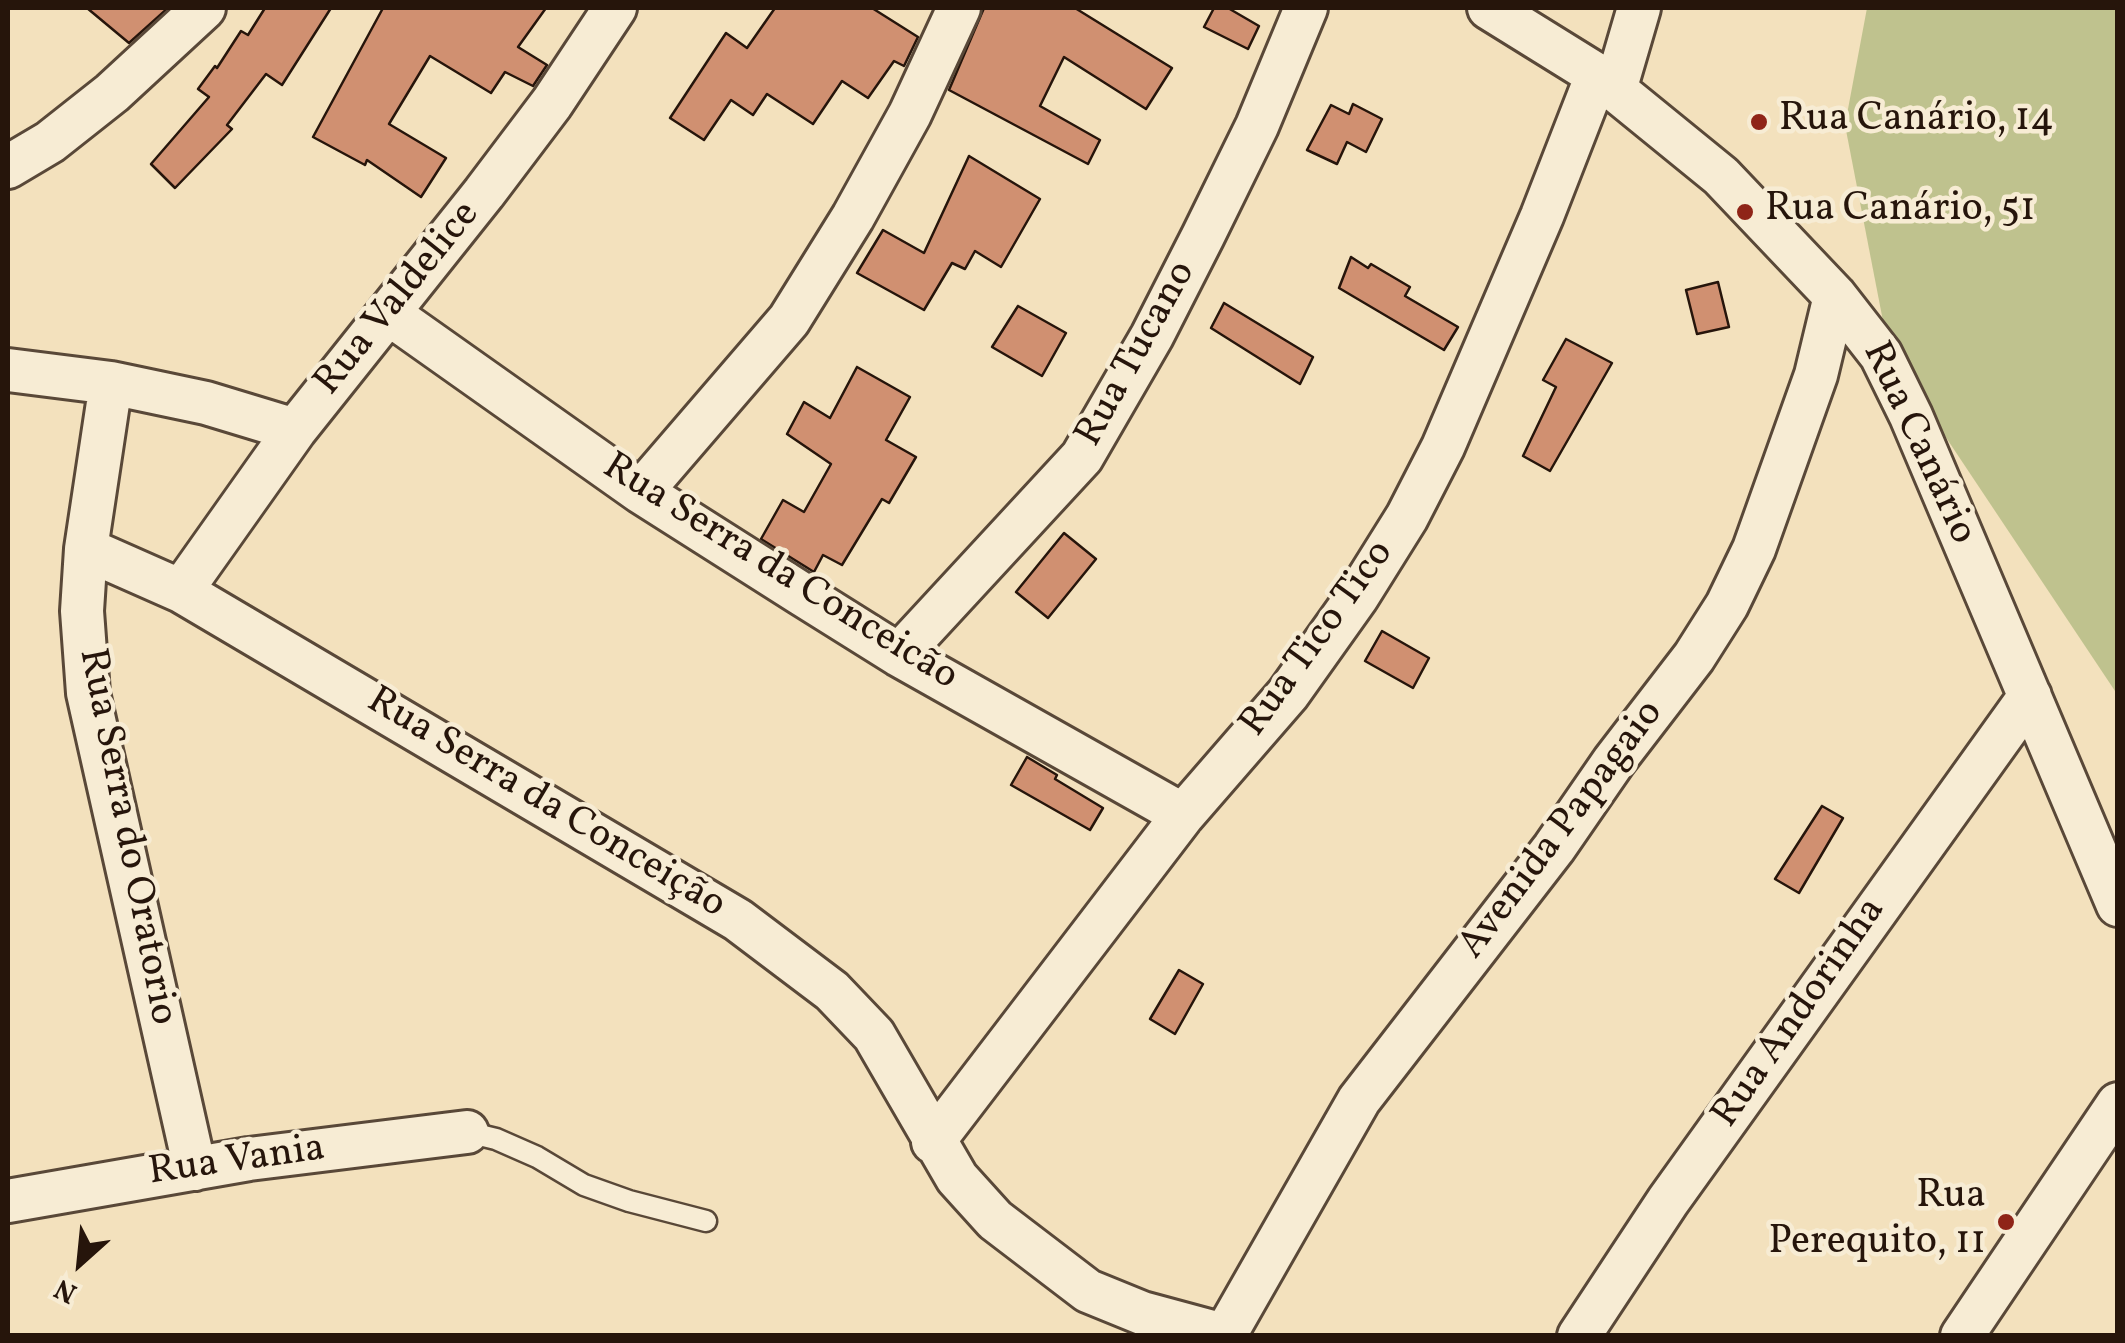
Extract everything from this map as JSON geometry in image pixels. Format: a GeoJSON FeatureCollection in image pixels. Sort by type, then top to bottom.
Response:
{"type":"FeatureCollection","features":[{"type":"Feature","properties":{"kind":"street"},"geometry":{"type":"LineString","coordinates":[[8,168],[50,142],[112,93],[204,8]]}},
{"type":"Feature","properties":{"kind":"street","name":"Rua Valdelice"},"geometry":{"type":"LineString","coordinates":[[182,591],[295,430],[484,194],[616,8]]}},
{"type":"Feature","properties":{"kind":"street"},"geometry":{"type":"LineString","coordinates":[[640,492],[788,320],[853,217],[910,114],[959,8]]}},
{"type":"Feature","properties":{"kind":"street","name":"Rua Tucano"},"geometry":{"type":"LineString","coordinates":[[899,656],[1082,458],[1152,336],[1203,236],[1257,126],[1306,8]]}},
{"type":"Feature","properties":{"kind":"street","name":"Rua Canário"},"geometry":{"type":"LineString","coordinates":[[1490,8],[1606,83],[1721,176],[1860,325],[1888,370],[2118,905]]}},
{"type":"Feature","properties":{"kind":"street","name":"Rua Tico Tico"},"geometry":{"type":"LineString","coordinates":[[933,1142],[1183,815],[1288,694],[1357,597],[1407,516],[1443,446],[1542,216],[1639,8]]}},
{"type":"Feature","properties":{"kind":"street","name":"Avenida Papagaio"},"geometry":{"type":"LineString","coordinates":[[1226,1335],[1359,1100],[1554,848],[1614,761],[1694,657],[1728,604],[1754,550],[1816,375],[1835,296]]}},
{"type":"Feature","properties":{"kind":"street","name":"Rua Serra da Conceicão"},"geometry":{"type":"LineString","coordinates":[[388,312],[640,492],[899,656],[1183,815]]}},
{"type":"Feature","properties":{"kind":"street"},"geometry":{"type":"LineString","coordinates":[[8,370],[111,383],[206,403],[295,430]]}},
{"type":"Feature","properties":{"kind":"street","name":"Rua Serra do Oratorio"},"geometry":{"type":"LineString","coordinates":[[111,383],[86,549],[82,611],[88,693],[195,1170]]}},
{"type":"Feature","properties":{"kind":"street","name":"Rua Serra da Conceição"},"geometry":{"type":"LineString","coordinates":[[86,549],[182,591],[738,920],[832,991],[874,1035],[933,1142],[957,1178],[995,1220],[1088,1291],[1142,1313],[1226,1335]]}},
{"type":"Feature","properties":{"kind":"street","name":"Rua Andorinha"},"geometry":{"type":"LineString","coordinates":[[1580,1336],[1668,1201],[2030,696]]}},
{"type":"Feature","properties":{"kind":"street"},"geometry":{"type":"LineString","coordinates":[[1962,1336],[2118,1104]]}},
{"type":"Feature","properties":{"kind":"street","name":"Rua Vania"},"geometry":{"type":"LineString","coordinates":[[8,1201],[249,1159],[467,1132]]}},
{"type":"Feature","properties":{"kind":"lane"},"geometry":{"type":"LineString","coordinates":[[467,1132],[496,1139],[537,1157],[584,1185],[706,1221]]}},
{"type":"Feature","properties":{"kind":"green space"},"geometry":{"type":"Polygon","coordinates":[[[1867,8],[2117,8],[2117,694],[1889,352],[1845,125],[1867,8]]]}},
{"type":"Feature","properties":{"kind":"building"},"geometry":{"type":"Polygon","coordinates":[[[87,8],[168,8],[129,43],[87,8]]]}},
{"type":"Feature","properties":{"kind":"building"},"geometry":{"type":"Polygon","coordinates":[[[265,8],[331,8],[282,85],[266,74],[227,125],[232,129],[175,188],[151,164],[209,97],[198,89],[241,31],[248,35],[265,8]]]}},
{"type":"Feature","properties":{"kind":"building"},"geometry":{"type":"Polygon","coordinates":[[[383,8],[546,8],[518,47],[547,65],[533,86],[505,72],[491,93],[430,56],[389,124],[446,158],[421,197],[367,160],[365,165],[313,137],[383,8]]]}},
{"type":"Feature","properties":{"kind":"building"},"geometry":{"type":"Polygon","coordinates":[[[775,8],[872,8],[918,37],[904,66],[894,61],[868,98],[842,81],[813,124],[767,94],[753,115],[731,100],[704,140],[670,118],[726,33],[747,48],[775,8]]]}},
{"type":"Feature","properties":{"kind":"building"},"geometry":{"type":"Polygon","coordinates":[[[984,8],[1075,8],[1172,68],[1146,109],[1064,57],[1040,106],[1100,140],[1088,164],[949,90],[984,8]]]}},
{"type":"Feature","properties":{"kind":"building"},"geometry":{"type":"Polygon","coordinates":[[[1214,8],[1228,8],[1259,26],[1248,49],[1204,27],[1214,8]]]}},
{"type":"Feature","properties":{"kind":"building"},"geometry":{"type":"Polygon","coordinates":[[[1353,104],[1382,119],[1366,152],[1347,142],[1337,164],[1307,150],[1331,105],[1349,114],[1353,104]]]}},
{"type":"Feature","properties":{"kind":"building"},"geometry":{"type":"Polygon","coordinates":[[[969,156],[1040,199],[1001,267],[975,251],[965,269],[952,263],[924,310],[857,273],[883,230],[924,253],[969,156]]]}},
{"type":"Feature","properties":{"kind":"building"},"geometry":{"type":"Polygon","coordinates":[[[1351,257],[1410,287],[1405,296],[1458,327],[1444,350],[1339,288],[1351,257]]]}},
{"type":"Feature","properties":{"kind":"building"},"geometry":{"type":"Polygon","coordinates":[[[1718,282],[1729,327],[1697,334],[1686,290],[1718,282]]]}},
{"type":"Feature","properties":{"kind":"building"},"geometry":{"type":"Polygon","coordinates":[[[1224,303],[1313,357],[1300,384],[1211,328],[1224,303]]]}},
{"type":"Feature","properties":{"kind":"building"},"geometry":{"type":"Polygon","coordinates":[[[1018,306],[1066,333],[1042,376],[992,347],[1018,306]]]}},
{"type":"Feature","properties":{"kind":"building"},"geometry":{"type":"Polygon","coordinates":[[[1566,339],[1612,363],[1550,471],[1523,456],[1556,387],[1543,380],[1566,339]]]}},
{"type":"Feature","properties":{"kind":"building"},"geometry":{"type":"Polygon","coordinates":[[[857,367],[910,397],[886,440],[916,457],[889,503],[882,499],[842,565],[823,555],[814,572],[761,539],[783,500],[804,512],[831,464],[787,434],[804,402],[830,418],[857,367]]]}},
{"type":"Feature","properties":{"kind":"building"},"geometry":{"type":"Polygon","coordinates":[[[1064,533],[1096,559],[1048,618],[1016,592],[1064,533]]]}},
{"type":"Feature","properties":{"kind":"building"},"geometry":{"type":"Polygon","coordinates":[[[1382,631],[1429,658],[1413,688],[1365,661],[1382,631]]]}},
{"type":"Feature","properties":{"kind":"building"},"geometry":{"type":"Polygon","coordinates":[[[1027,757],[1103,808],[1090,830],[1011,785],[1027,757]]]}},
{"type":"Feature","properties":{"kind":"building"},"geometry":{"type":"Polygon","coordinates":[[[1822,806],[1843,818],[1799,893],[1775,879],[1822,806]]]}},
{"type":"Feature","properties":{"kind":"building"},"geometry":{"type":"Polygon","coordinates":[[[1179,970],[1203,984],[1175,1034],[1150,1019],[1179,970]]]}},
{"type":"Feature","properties":{"kind":"place","name":"Rua Canário, 14"},"geometry":{"type":"Point","coordinates":[1759,122]}},
{"type":"Feature","properties":{"kind":"place","name":"Rua Canário, 51"},"geometry":{"type":"Point","coordinates":[1745,212]}},
{"type":"Feature","properties":{"kind":"place","name":"Rua Perequito, 11"},"geometry":{"type":"Point","coordinates":[2006,1222]}}]}
